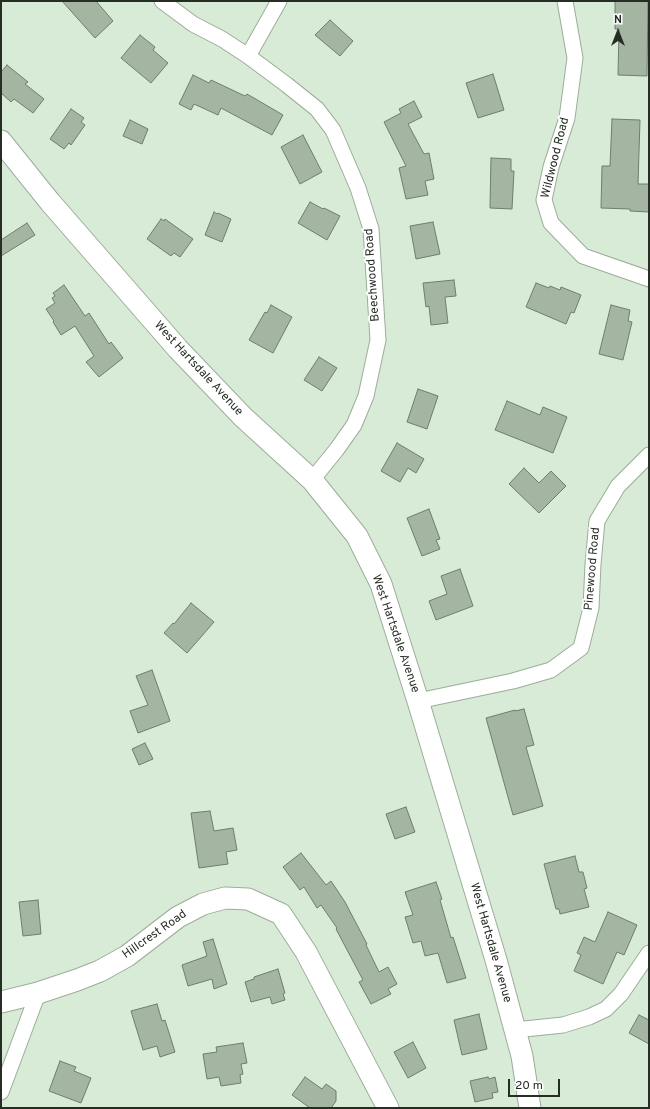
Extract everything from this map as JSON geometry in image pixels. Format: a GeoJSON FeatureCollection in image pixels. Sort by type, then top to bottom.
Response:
{"type":"FeatureCollection","features":[{"type":"Feature","properties":{"kind":"main road","name":"West Hartsdale Avenue"},"geometry":{"type":"LineString","coordinates":[[1,141],[50,202],[178,349],[243,417],[312,480],[357,536],[381,584],[418,701],[496,960],[522,1056],[530,1108]]}},
{"type":"Feature","properties":{"kind":"main road","name":"Hillcrest Road"},"geometry":{"type":"LineString","coordinates":[[1,1002],[38,993],[100,971],[127,956],[178,917],[203,904],[225,898],[248,898],[281,914],[302,945],[388,1108]]}},
{"type":"Feature","properties":{"kind":"street","name":"Beechwood Road"},"geometry":{"type":"LineString","coordinates":[[162,1],[193,24],[222,39],[248,56],[287,84],[317,109],[333,130],[358,188],[371,229],[378,340],[366,396],[354,425],[312,480]]}},
{"type":"Feature","properties":{"kind":"street"},"geometry":{"type":"LineString","coordinates":[[248,56],[279,1]]}},
{"type":"Feature","properties":{"kind":"street","name":"Wildwood Road"},"geometry":{"type":"LineString","coordinates":[[565,1],[575,58],[567,118],[551,167],[544,200],[550,223],[582,256],[649,279]]}},
{"type":"Feature","properties":{"kind":"street","name":"Pinewood Road"},"geometry":{"type":"LineString","coordinates":[[418,701],[513,681],[551,670],[580,648],[591,608],[597,521],[618,486],[649,455]]}},
{"type":"Feature","properties":{"kind":"street"},"geometry":{"type":"LineString","coordinates":[[515,1030],[563,1025],[589,1017],[606,1008],[621,994],[649,953]]}},
{"type":"Feature","properties":{"kind":"street"},"geometry":{"type":"LineString","coordinates":[[1,1092],[38,993]]}},
{"type":"Feature","properties":{"kind":"building"},"geometry":{"type":"Polygon","coordinates":[[[62,1],[96,1],[113,21],[95,38],[62,1]]]}},
{"type":"Feature","properties":{"kind":"building"},"geometry":{"type":"Polygon","coordinates":[[[615,1],[648,1],[647,76],[618,75],[619,29],[615,29],[615,1]]]}},
{"type":"Feature","properties":{"kind":"building"},"geometry":{"type":"Polygon","coordinates":[[[330,20],[353,41],[340,56],[315,35],[330,20]]]}},
{"type":"Feature","properties":{"kind":"building"},"geometry":{"type":"Polygon","coordinates":[[[140,35],[155,47],[153,50],[168,63],[151,83],[121,58],[140,35]]]}},
{"type":"Feature","properties":{"kind":"building"},"geometry":{"type":"Polygon","coordinates":[[[7,65],[28,82],[25,84],[44,99],[33,113],[14,99],[11,102],[1,93],[1,72],[7,65]]]}},
{"type":"Feature","properties":{"kind":"building"},"geometry":{"type":"Polygon","coordinates":[[[493,74],[504,110],[478,118],[466,83],[493,74]]]}},
{"type":"Feature","properties":{"kind":"building"},"geometry":{"type":"Polygon","coordinates":[[[193,75],[209,83],[211,80],[245,96],[247,94],[283,115],[272,135],[221,108],[218,115],[194,104],[191,110],[179,104],[193,75]]]}},
{"type":"Feature","properties":{"kind":"building"},"geometry":{"type":"Polygon","coordinates":[[[414,101],[422,117],[408,124],[424,154],[429,153],[434,179],[425,181],[428,195],[406,199],[399,168],[406,166],[384,122],[401,113],[399,109],[414,101]]]}},
{"type":"Feature","properties":{"kind":"building"},"geometry":{"type":"Polygon","coordinates":[[[71,109],[84,118],[81,122],[85,125],[71,145],[69,143],[64,149],[50,139],[71,109]]]}},
{"type":"Feature","properties":{"kind":"building"},"geometry":{"type":"Polygon","coordinates":[[[612,119],[640,120],[638,184],[649,184],[649,212],[630,211],[630,209],[601,208],[602,166],[610,166],[612,119]]]}},
{"type":"Feature","properties":{"kind":"building"},"geometry":{"type":"Polygon","coordinates":[[[130,120],[148,129],[142,144],[123,136],[130,120]]]}},
{"type":"Feature","properties":{"kind":"building"},"geometry":{"type":"Polygon","coordinates":[[[303,135],[322,172],[300,184],[281,147],[303,135]]]}},
{"type":"Feature","properties":{"kind":"building"},"geometry":{"type":"Polygon","coordinates":[[[491,158],[511,159],[511,171],[514,171],[512,209],[490,208],[491,158]]]}},
{"type":"Feature","properties":{"kind":"building"},"geometry":{"type":"Polygon","coordinates":[[[310,202],[340,216],[327,240],[298,223],[310,202]]]}},
{"type":"Feature","properties":{"kind":"building"},"geometry":{"type":"Polygon","coordinates":[[[214,212],[231,219],[222,242],[205,235],[214,212]]]}},
{"type":"Feature","properties":{"kind":"building"},"geometry":{"type":"Polygon","coordinates":[[[161,219],[164,221],[165,219],[193,239],[180,257],[174,253],[171,256],[147,239],[161,219]]]}},
{"type":"Feature","properties":{"kind":"building"},"geometry":{"type":"Polygon","coordinates":[[[433,222],[440,254],[416,259],[410,226],[433,222]]]}},
{"type":"Feature","properties":{"kind":"building"},"geometry":{"type":"Polygon","coordinates":[[[27,223],[35,235],[1,256],[1,240],[27,223]]]}},
{"type":"Feature","properties":{"kind":"building"},"geometry":{"type":"Polygon","coordinates":[[[454,280],[456,296],[445,297],[448,323],[431,325],[429,306],[426,307],[423,283],[454,280]]]}},
{"type":"Feature","properties":{"kind":"building"},"geometry":{"type":"Polygon","coordinates":[[[536,283],[560,290],[561,287],[581,295],[574,313],[571,312],[566,324],[526,307],[536,283]]]}},
{"type":"Feature","properties":{"kind":"building"},"geometry":{"type":"Polygon","coordinates":[[[64,285],[85,316],[89,313],[109,344],[111,342],[123,358],[99,377],[86,362],[94,356],[75,326],[61,335],[46,309],[55,303],[52,298],[55,296],[53,293],[64,285]]]}},
{"type":"Feature","properties":{"kind":"building"},"geometry":{"type":"Polygon","coordinates":[[[271,305],[292,317],[273,353],[249,340],[265,312],[267,313],[271,305]]]}},
{"type":"Feature","properties":{"kind":"building"},"geometry":{"type":"Polygon","coordinates":[[[611,305],[630,310],[628,321],[632,322],[623,360],[599,354],[611,305]]]}},
{"type":"Feature","properties":{"kind":"building"},"geometry":{"type":"Polygon","coordinates":[[[319,357],[337,368],[322,391],[304,380],[319,357]]]}},
{"type":"Feature","properties":{"kind":"building"},"geometry":{"type":"Polygon","coordinates":[[[418,389],[438,396],[427,429],[407,422],[418,389]]]}},
{"type":"Feature","properties":{"kind":"building"},"geometry":{"type":"Polygon","coordinates":[[[507,401],[540,415],[543,407],[567,417],[553,453],[495,430],[507,401]]]}},
{"type":"Feature","properties":{"kind":"building"},"geometry":{"type":"Polygon","coordinates":[[[397,443],[424,459],[416,473],[408,468],[400,482],[381,471],[397,443]]]}},
{"type":"Feature","properties":{"kind":"building"},"geometry":{"type":"Polygon","coordinates":[[[524,468],[539,483],[551,471],[566,486],[539,513],[509,484],[524,468]]]}},
{"type":"Feature","properties":{"kind":"building"},"geometry":{"type":"Polygon","coordinates":[[[429,509],[440,539],[436,540],[440,549],[422,556],[407,518],[429,509]]]}},
{"type":"Feature","properties":{"kind":"building"},"geometry":{"type":"Polygon","coordinates":[[[460,569],[473,606],[436,620],[429,601],[447,594],[441,576],[460,569]]]}},
{"type":"Feature","properties":{"kind":"building"},"geometry":{"type":"Polygon","coordinates":[[[191,603],[214,622],[187,653],[164,633],[173,623],[174,624],[191,603]]]}},
{"type":"Feature","properties":{"kind":"building"},"geometry":{"type":"Polygon","coordinates":[[[152,670],[170,721],[138,733],[130,711],[148,705],[136,676],[152,670]]]}},
{"type":"Feature","properties":{"kind":"building"},"geometry":{"type":"Polygon","coordinates":[[[524,709],[534,745],[526,747],[543,806],[513,815],[486,718],[524,709]]]}},
{"type":"Feature","properties":{"kind":"building"},"geometry":{"type":"Polygon","coordinates":[[[145,743],[153,759],[139,765],[132,749],[145,743]]]}},
{"type":"Feature","properties":{"kind":"building"},"geometry":{"type":"Polygon","coordinates":[[[406,807],[415,832],[395,839],[386,814],[406,807]]]}},
{"type":"Feature","properties":{"kind":"building"},"geometry":{"type":"Polygon","coordinates":[[[210,811],[214,831],[233,828],[237,850],[226,852],[228,864],[199,868],[191,813],[210,811]]]}},
{"type":"Feature","properties":{"kind":"building"},"geometry":{"type":"Polygon","coordinates":[[[301,853],[326,885],[331,881],[345,902],[367,944],[366,945],[379,972],[388,967],[397,984],[388,989],[391,994],[371,1004],[359,982],[363,980],[336,929],[337,928],[321,905],[317,908],[304,887],[300,890],[283,867],[301,853]]]}},
{"type":"Feature","properties":{"kind":"building"},"geometry":{"type":"Polygon","coordinates":[[[575,856],[579,872],[583,872],[587,888],[584,889],[589,907],[560,914],[559,909],[556,909],[544,864],[575,856]]]}},
{"type":"Feature","properties":{"kind":"building"},"geometry":{"type":"Polygon","coordinates":[[[436,882],[442,899],[440,900],[451,938],[453,937],[466,978],[447,983],[438,953],[425,956],[421,941],[413,943],[405,917],[413,915],[405,892],[436,882]]]}},
{"type":"Feature","properties":{"kind":"building"},"geometry":{"type":"Polygon","coordinates":[[[38,900],[41,934],[23,936],[19,902],[38,900]]]}},
{"type":"Feature","properties":{"kind":"building"},"geometry":{"type":"Polygon","coordinates":[[[608,912],[637,925],[624,955],[617,952],[603,984],[574,971],[581,955],[577,953],[584,937],[595,942],[608,912]]]}},
{"type":"Feature","properties":{"kind":"building"},"geometry":{"type":"Polygon","coordinates":[[[213,939],[227,984],[214,989],[212,979],[188,986],[182,965],[207,956],[203,942],[213,939]]]}},
{"type":"Feature","properties":{"kind":"building"},"geometry":{"type":"Polygon","coordinates":[[[278,969],[285,993],[283,994],[285,1000],[272,1004],[270,997],[251,1002],[245,982],[254,979],[254,977],[278,969]]]}},
{"type":"Feature","properties":{"kind":"building"},"geometry":{"type":"Polygon","coordinates":[[[157,1004],[162,1021],[165,1020],[175,1052],[160,1057],[157,1046],[143,1050],[131,1011],[157,1004]]]}},
{"type":"Feature","properties":{"kind":"building"},"geometry":{"type":"Polygon","coordinates":[[[479,1014],[487,1049],[462,1055],[454,1020],[479,1014]]]}},
{"type":"Feature","properties":{"kind":"building"},"geometry":{"type":"Polygon","coordinates":[[[639,1015],[649,1020],[649,1044],[629,1033],[639,1015]]]}},
{"type":"Feature","properties":{"kind":"building"},"geometry":{"type":"Polygon","coordinates":[[[413,1042],[426,1068],[408,1078],[394,1052],[413,1042]]]}},
{"type":"Feature","properties":{"kind":"building"},"geometry":{"type":"Polygon","coordinates":[[[243,1043],[247,1063],[241,1064],[243,1074],[240,1075],[241,1083],[221,1086],[219,1077],[207,1079],[203,1054],[217,1052],[216,1047],[243,1043]]]}},
{"type":"Feature","properties":{"kind":"building"},"geometry":{"type":"Polygon","coordinates":[[[60,1061],[76,1067],[74,1071],[91,1078],[81,1103],[49,1091],[60,1061]]]}},
{"type":"Feature","properties":{"kind":"building"},"geometry":{"type":"Polygon","coordinates":[[[305,1077],[322,1089],[326,1084],[336,1091],[336,1101],[331,1108],[310,1108],[292,1095],[305,1077]]]}},
{"type":"Feature","properties":{"kind":"building"},"geometry":{"type":"Polygon","coordinates":[[[488,1077],[489,1079],[495,1077],[498,1092],[492,1093],[493,1098],[475,1102],[470,1081],[488,1077]]]}}]}
